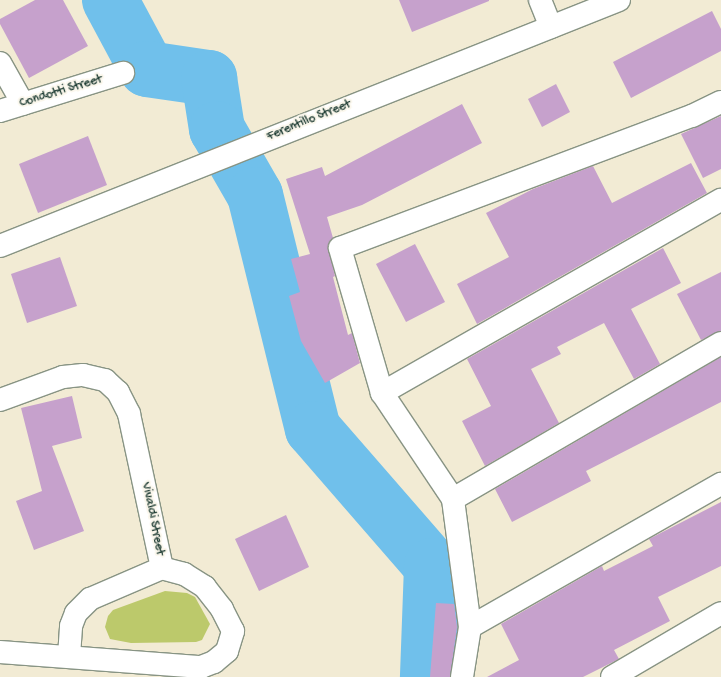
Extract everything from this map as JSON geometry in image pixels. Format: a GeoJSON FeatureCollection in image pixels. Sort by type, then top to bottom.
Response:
{"type":"FeatureCollection","features":[{"type":"Feature","properties":{"kind":"street"},"geometry":{"type":"LineString","coordinates":[[540,0],[551,27]]}},
{"type":"Feature","properties":{"kind":"street","name":"Ferentillo Street"},"geometry":{"type":"LineString","coordinates":[[0,246],[284,131],[619,0]]}},
{"type":"Feature","properties":{"kind":"street"},"geometry":{"type":"LineString","coordinates":[[0,62],[23,104]]}},
{"type":"Feature","properties":{"kind":"street","name":"Condotti Street"},"geometry":{"type":"LineString","coordinates":[[0,111],[123,72]]}},
{"type":"Feature","properties":{"kind":"street"},"geometry":{"type":"LineString","coordinates":[[462,677],[470,627],[453,499],[382,393],[340,248],[692,116],[721,102]]}},
{"type":"Feature","properties":{"kind":"street"},"geometry":{"type":"LineString","coordinates":[[382,393],[721,200]]}},
{"type":"Feature","properties":{"kind":"street"},"geometry":{"type":"LineString","coordinates":[[453,499],[721,343]]}},
{"type":"Feature","properties":{"kind":"street","name":"Vivaldi Street"},"geometry":{"type":"LineString","coordinates":[[0,400],[63,377],[83,375],[105,380],[118,392],[129,414],[162,568],[184,574],[205,587],[214,598],[233,631],[227,651],[214,662],[201,667],[0,652]]}},
{"type":"Feature","properties":{"kind":"street"},"geometry":{"type":"LineString","coordinates":[[470,627],[721,484]]}},
{"type":"Feature","properties":{"kind":"street"},"geometry":{"type":"LineString","coordinates":[[69,656],[71,626],[76,613],[90,599],[162,568]]}},
{"type":"Feature","properties":{"kind":"street"},"geometry":{"type":"LineString","coordinates":[[612,677],[721,613]]}},
{"type":"Feature","properties":{"kind":"green space"},"geometry":{"type":"Polygon","coordinates":[[[165,591],[187,593],[195,597],[210,624],[202,640],[196,642],[131,643],[110,639],[105,627],[108,616],[113,610],[165,591]]]}},
{"type":"Feature","properties":{"kind":"building"},"geometry":{"type":"Polygon","coordinates":[[[35,0],[63,0],[88,46],[29,78],[0,24],[0,19],[35,0]]]}},
{"type":"Feature","properties":{"kind":"building"},"geometry":{"type":"Polygon","coordinates":[[[399,0],[489,0],[489,1],[412,32],[399,0]]]}},
{"type":"Feature","properties":{"kind":"building"},"geometry":{"type":"Polygon","coordinates":[[[712,11],[721,29],[721,51],[631,98],[613,62],[712,11]]]}},
{"type":"Feature","properties":{"kind":"building"},"geometry":{"type":"Polygon","coordinates":[[[556,84],[570,112],[542,127],[528,99],[556,84]]]}},
{"type":"Feature","properties":{"kind":"building"},"geometry":{"type":"Polygon","coordinates":[[[462,104],[482,143],[362,205],[327,217],[333,238],[328,246],[335,276],[333,277],[348,335],[352,333],[360,363],[325,383],[301,341],[289,296],[300,292],[291,259],[310,254],[286,179],[322,167],[325,176],[462,104]]]}},
{"type":"Feature","properties":{"kind":"building"},"geometry":{"type":"Polygon","coordinates":[[[721,116],[721,169],[703,178],[681,134],[721,116]]]}},
{"type":"Feature","properties":{"kind":"building"},"geometry":{"type":"Polygon","coordinates":[[[88,136],[107,185],[38,213],[19,164],[88,136]]]}},
{"type":"Feature","properties":{"kind":"building"},"geometry":{"type":"Polygon","coordinates":[[[691,163],[707,193],[477,324],[457,284],[509,257],[486,213],[533,189],[593,166],[612,203],[691,163]]]}},
{"type":"Feature","properties":{"kind":"building"},"geometry":{"type":"Polygon","coordinates":[[[415,244],[445,302],[406,322],[376,264],[415,244]]]}},
{"type":"Feature","properties":{"kind":"building"},"geometry":{"type":"Polygon","coordinates":[[[663,248],[681,283],[631,309],[660,364],[634,379],[604,323],[557,347],[561,354],[531,369],[559,423],[485,466],[462,421],[491,406],[467,359],[663,248]]]}},
{"type":"Feature","properties":{"kind":"building"},"geometry":{"type":"Polygon","coordinates":[[[60,257],[77,306],[27,323],[11,274],[60,257]]]}},
{"type":"Feature","properties":{"kind":"building"},"geometry":{"type":"Polygon","coordinates":[[[721,272],[721,331],[701,340],[677,294],[721,272]]]}},
{"type":"Feature","properties":{"kind":"building"},"geometry":{"type":"Polygon","coordinates":[[[721,357],[721,402],[586,471],[591,481],[512,522],[495,489],[721,357]]]}},
{"type":"Feature","properties":{"kind":"building"},"geometry":{"type":"Polygon","coordinates":[[[72,396],[82,438],[52,446],[84,531],[34,550],[16,501],[42,491],[21,408],[72,396]]]}},
{"type":"Feature","properties":{"kind":"building"},"geometry":{"type":"Polygon","coordinates":[[[721,502],[721,566],[658,597],[670,621],[614,650],[619,659],[583,677],[487,677],[519,660],[501,624],[602,566],[604,571],[653,546],[649,539],[721,502]]]}},
{"type":"Feature","properties":{"kind":"building"},"geometry":{"type":"Polygon","coordinates":[[[286,515],[309,567],[259,591],[235,539],[286,515]]]}},
{"type":"Feature","properties":{"kind":"building"},"geometry":{"type":"Polygon","coordinates":[[[436,603],[454,604],[457,627],[450,677],[430,677],[436,603]]]}},
{"type":"Feature","properties":{"kind":"waterway"},"geometry":{"type":"LineString","coordinates":[[110,0],[147,69],[209,78],[217,129],[255,195],[313,429],[432,566],[428,677]]}}]}
